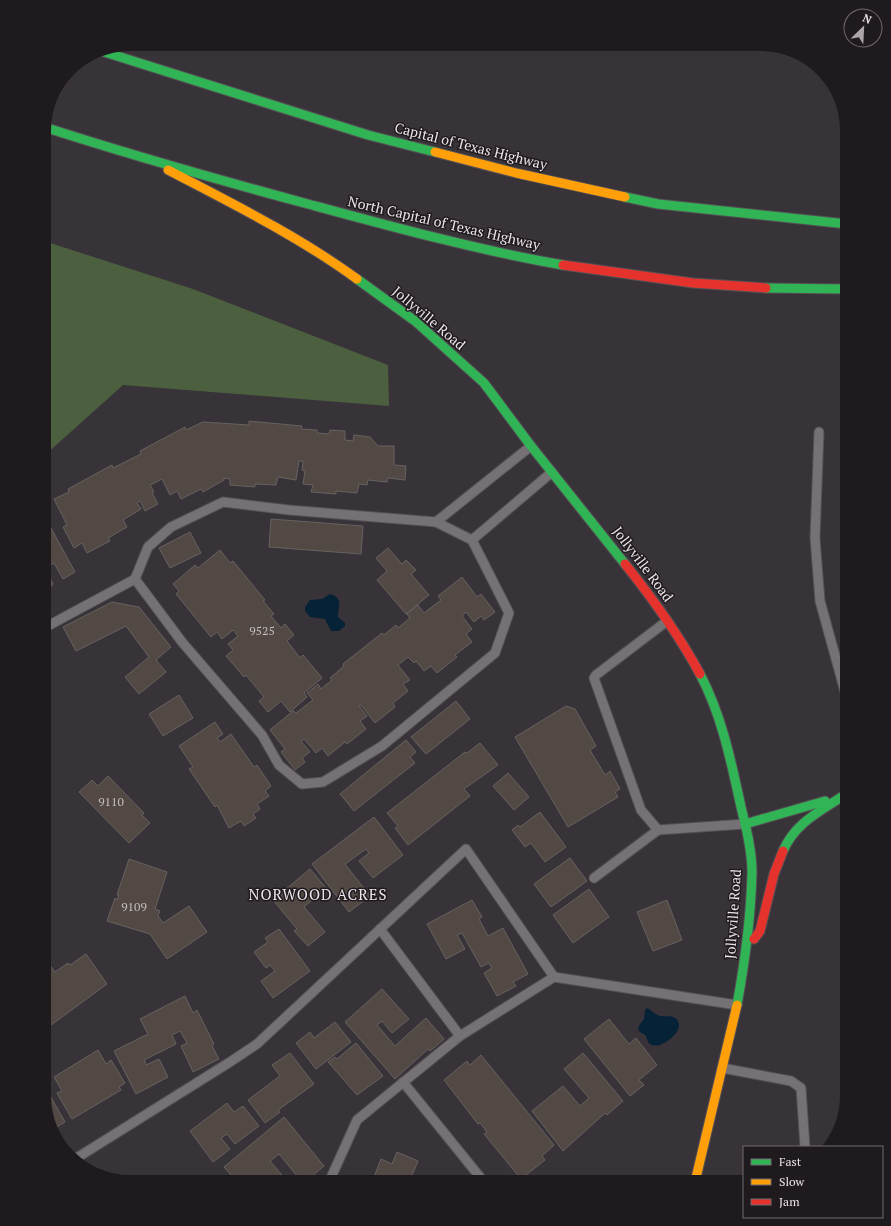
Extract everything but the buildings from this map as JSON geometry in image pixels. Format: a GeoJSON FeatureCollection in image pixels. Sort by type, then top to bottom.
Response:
{"type":"FeatureCollection","features":[{"type":"Feature","properties":{"kind":"main road","name":"Capital of Texas Highway"},"geometry":{"type":"LineString","coordinates":[[110,54],[368,135],[516,173],[658,204],[840,223]]}},
{"type":"Feature","properties":{"kind":"main road","name":"North Capital of Texas Highway"},"geometry":{"type":"LineString","coordinates":[[51,129],[149,160],[436,239],[527,259],[714,285],[813,290],[840,289]]}},
{"type":"Feature","properties":{"kind":"main road","name":"Jollyville Road"},"geometry":{"type":"LineString","coordinates":[[149,160],[264,220],[325,256],[415,321],[484,383],[531,446],[553,471],[646,590],[686,648],[712,698],[730,754],[745,824],[752,871],[747,949],[737,1005],[697,1175]]}},
{"type":"Feature","properties":{"kind":"main road"},"geometry":{"type":"LineString","coordinates":[[800,220],[840,215]]}},
{"type":"Feature","properties":{"kind":"main road"},"geometry":{"type":"LineString","coordinates":[[813,290],[833,298]]}},
{"type":"Feature","properties":{"kind":"main road"},"geometry":{"type":"LineString","coordinates":[[745,824],[840,797]]}},
{"type":"Feature","properties":{"kind":"main road"},"geometry":{"type":"LineString","coordinates":[[747,949],[760,931],[778,863],[786,843],[802,823],[840,799]]}},
{"type":"Feature","properties":{"kind":"lane"},"geometry":{"type":"LineString","coordinates":[[818,432],[815,538],[820,601],[840,674]]}},
{"type":"Feature","properties":{"kind":"lane"},"geometry":{"type":"LineString","coordinates":[[436,522],[531,446]]}},
{"type":"Feature","properties":{"kind":"lane"},"geometry":{"type":"LineString","coordinates":[[472,540],[553,471]]}},
{"type":"Feature","properties":{"kind":"lane"},"geometry":{"type":"LineString","coordinates":[[51,624],[135,579],[148,547],[171,527],[223,502],[436,522],[472,540],[509,613],[494,653],[382,746],[323,782],[302,784],[279,765],[262,735],[182,642],[135,579]]}},
{"type":"Feature","properties":{"kind":"lane"},"geometry":{"type":"LineString","coordinates":[[658,830],[641,810],[594,678],[596,674],[668,620]]}},
{"type":"Feature","properties":{"kind":"lane"},"geometry":{"type":"LineString","coordinates":[[594,878],[658,830],[745,824]]}},
{"type":"Feature","properties":{"kind":"lane"},"geometry":{"type":"LineString","coordinates":[[79,1156],[257,1044],[466,849],[554,977]]}},
{"type":"Feature","properties":{"kind":"lane"},"geometry":{"type":"LineString","coordinates":[[380,929],[460,1036]]}},
{"type":"Feature","properties":{"kind":"lane"},"geometry":{"type":"LineString","coordinates":[[332,1175],[357,1120],[460,1036],[554,977],[737,1005]]}},
{"type":"Feature","properties":{"kind":"lane"},"geometry":{"type":"LineString","coordinates":[[722,1068],[791,1081],[801,1088],[805,1146]]}},
{"type":"Feature","properties":{"kind":"lane"},"geometry":{"type":"LineString","coordinates":[[403,1082],[478,1175]]}},
{"type":"Feature","properties":{"kind":"green space"},"geometry":{"type":"Polygon","coordinates":[[[51,243],[193,289],[388,365],[389,406],[123,385],[51,450],[51,243]]]}},
{"type":"Feature","properties":{"kind":"water"},"geometry":{"type":"Polygon","coordinates":[[[330,594],[339,600],[338,617],[345,623],[345,626],[339,631],[331,631],[325,619],[310,617],[305,611],[305,607],[310,600],[322,599],[330,594]]]}},
{"type":"Feature","properties":{"kind":"water"},"geometry":{"type":"Polygon","coordinates":[[[647,1008],[658,1015],[674,1017],[678,1021],[678,1030],[671,1039],[656,1046],[650,1044],[645,1035],[640,1032],[638,1029],[644,1019],[645,1010],[647,1008]]]}},
{"type":"Feature","properties":{"kind":"traffic: fast"},"geometry":{"type":"LineString","coordinates":[[110,54],[368,135],[435,152]]}},
{"type":"Feature","properties":{"kind":"traffic: fast"},"geometry":{"type":"LineString","coordinates":[[51,129],[175,167],[435,238],[563,265]]}},
{"type":"Feature","properties":{"kind":"traffic: fast"},"geometry":{"type":"LineString","coordinates":[[625,197],[658,204],[840,223]]}},
{"type":"Feature","properties":{"kind":"traffic: fast"},"geometry":{"type":"LineString","coordinates":[[357,279],[415,321],[484,383],[531,446],[625,564]]}},
{"type":"Feature","properties":{"kind":"traffic: fast"},"geometry":{"type":"LineString","coordinates":[[766,288],[840,289]]}},
{"type":"Feature","properties":{"kind":"traffic: fast"},"geometry":{"type":"LineString","coordinates":[[700,674],[708,690],[725,739],[747,831],[751,856],[752,872],[749,922],[737,1005]]}},
{"type":"Feature","properties":{"kind":"traffic: fast"},"geometry":{"type":"LineString","coordinates":[[783,851],[794,833],[808,819],[840,798]]}},
{"type":"Feature","properties":{"kind":"traffic: fast"},"geometry":{"type":"LineString","coordinates":[[745,824],[825,801]]}},
{"type":"Feature","properties":{"kind":"traffic: slow"},"geometry":{"type":"LineString","coordinates":[[435,152],[516,173],[625,197]]}},
{"type":"Feature","properties":{"kind":"traffic: slow"},"geometry":{"type":"LineString","coordinates":[[168,170],[241,208],[288,235],[335,263],[357,279]]}},
{"type":"Feature","properties":{"kind":"traffic: slow"},"geometry":{"type":"LineString","coordinates":[[697,1175],[737,1005]]}},
{"type":"Feature","properties":{"kind":"traffic: jam"},"geometry":{"type":"LineString","coordinates":[[563,265],[693,283],[766,288]]}},
{"type":"Feature","properties":{"kind":"traffic: jam"},"geometry":{"type":"LineString","coordinates":[[625,564],[646,590],[683,645],[700,674]]}},
{"type":"Feature","properties":{"kind":"traffic: jam"},"geometry":{"type":"LineString","coordinates":[[754,939],[760,931],[774,874],[783,851]]}},
{"type":"Feature","properties":{"kind":"district","name":"NORWOOD ACRES"},"geometry":{"type":"Point","coordinates":[318,895]}}]}
